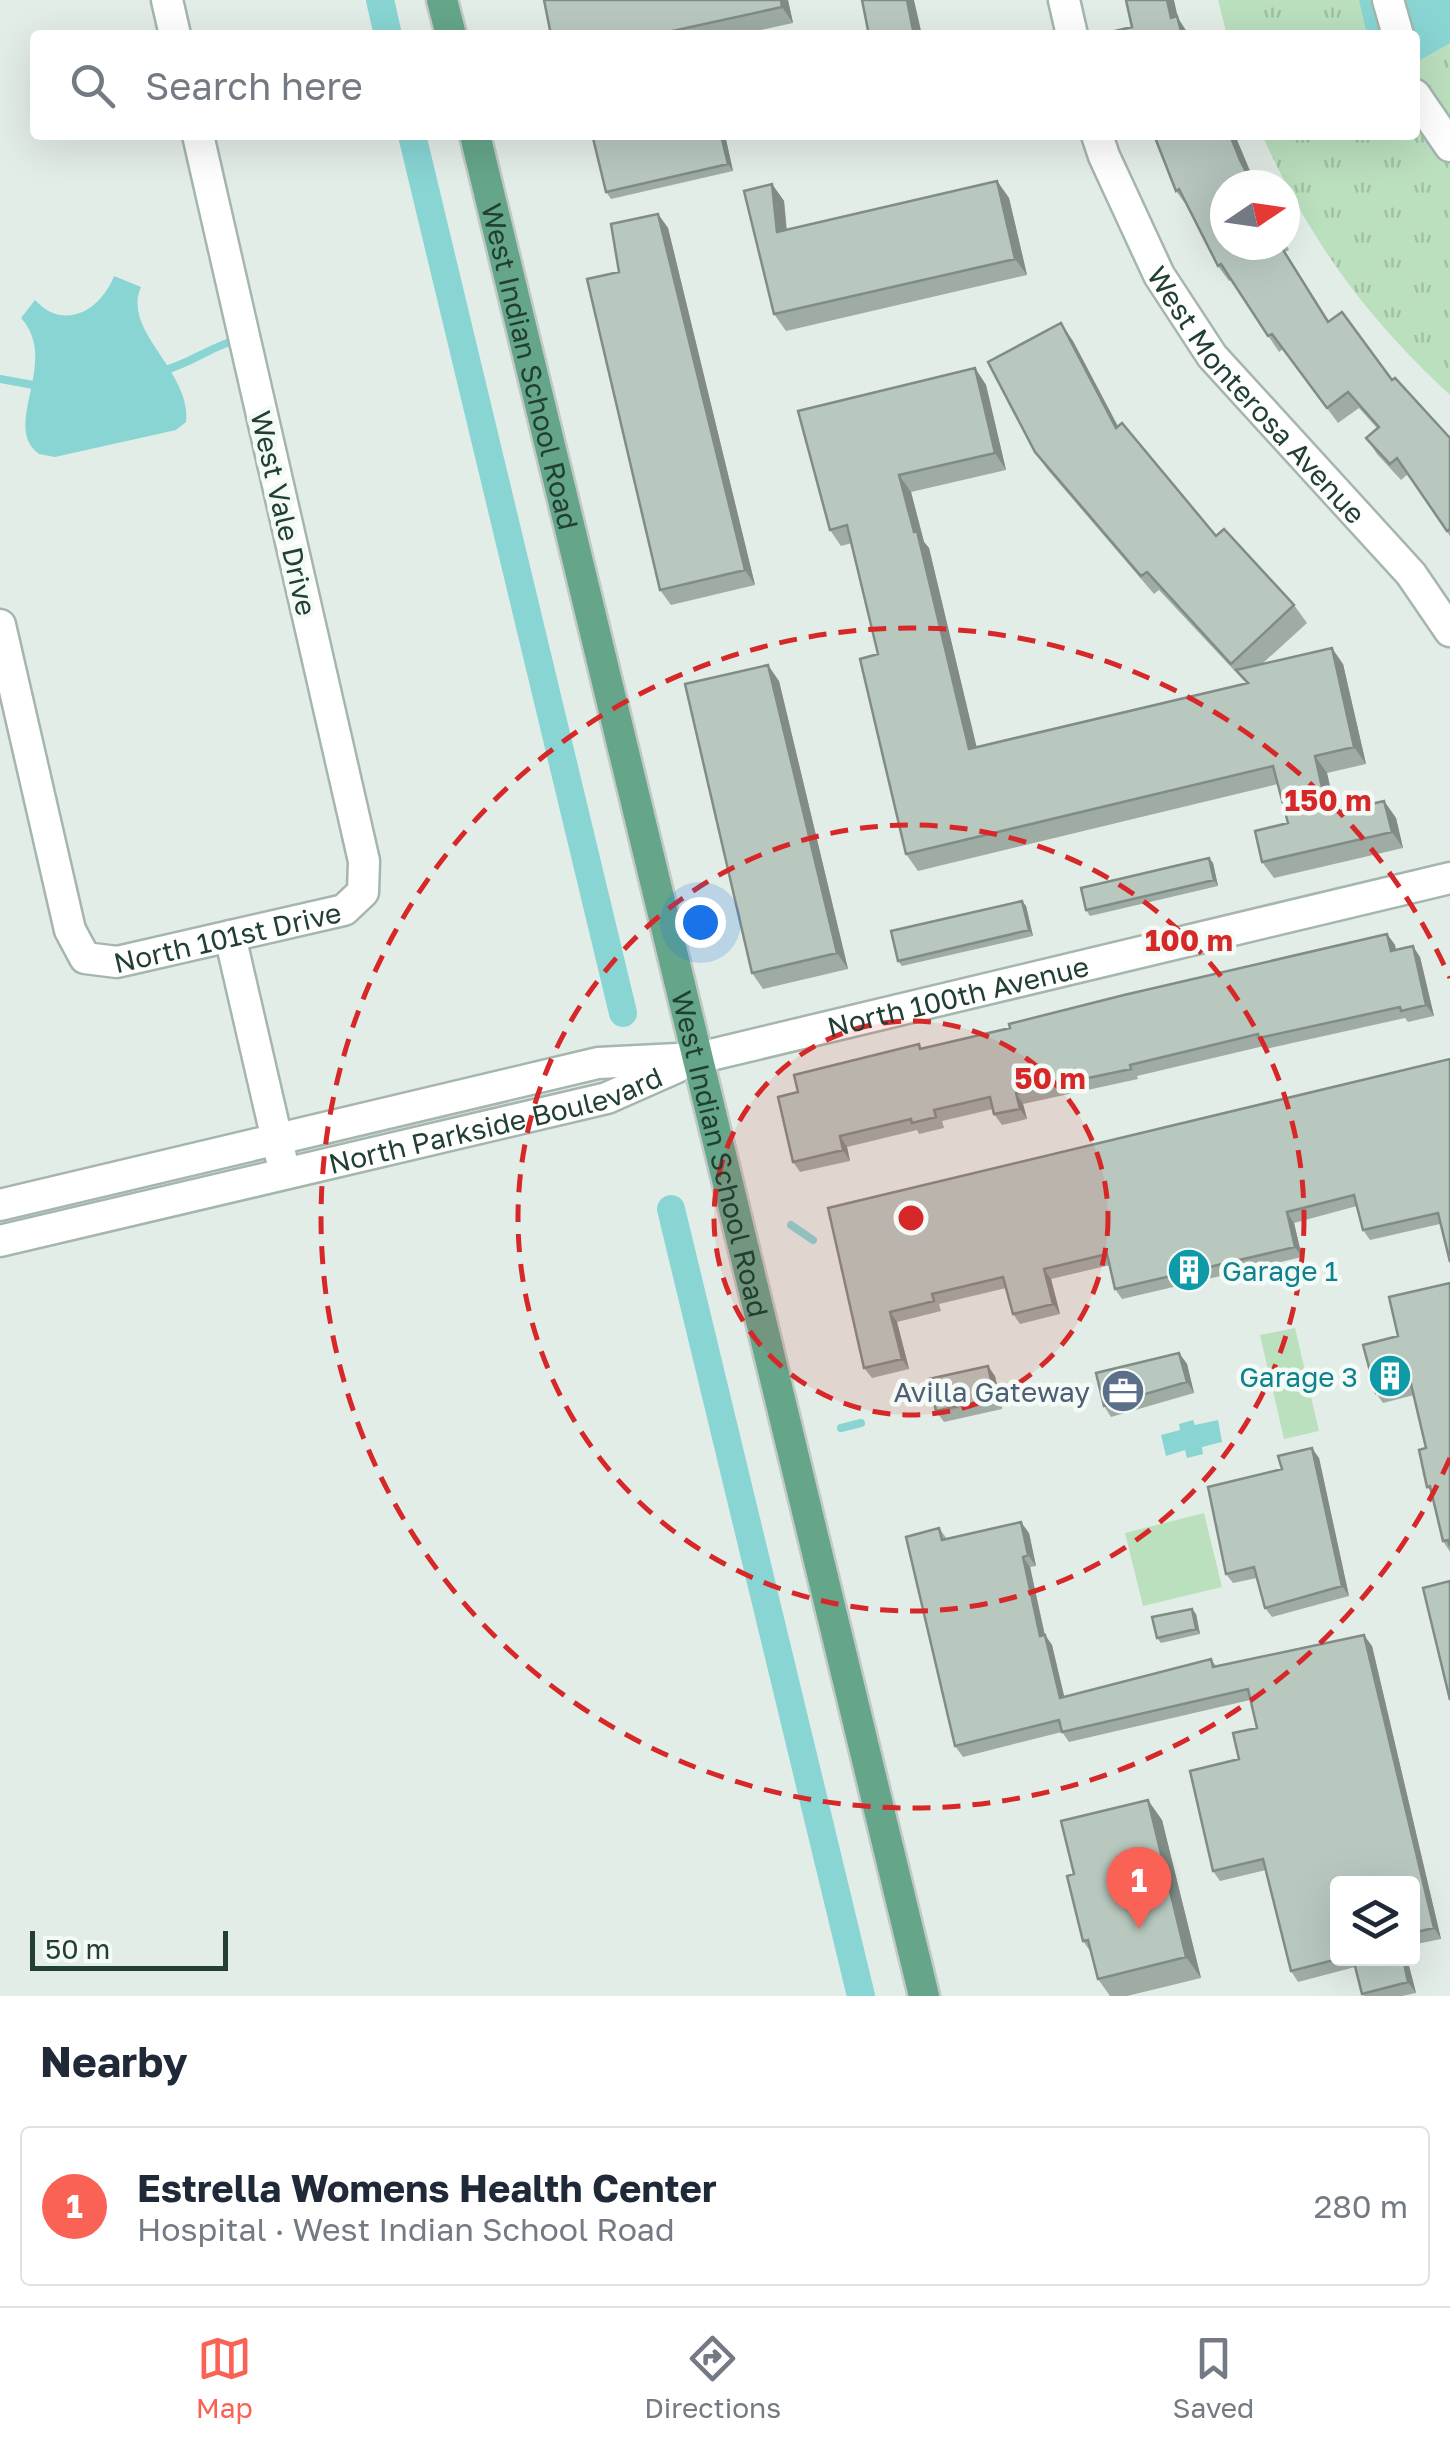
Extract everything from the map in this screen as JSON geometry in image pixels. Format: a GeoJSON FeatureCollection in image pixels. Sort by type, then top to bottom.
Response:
{"type":"FeatureCollection","features":[{"type":"Feature","properties":{"kind":"main road"},"geometry":{"type":"LineString","coordinates":[[442,0],[449,30]]}},
{"type":"Feature","properties":{"kind":"main road","name":"West Indian School Road"},"geometry":{"type":"LineString","coordinates":[[476,140],[924,1996]]}},
{"type":"Feature","properties":{"kind":"street"},"geometry":{"type":"LineString","coordinates":[[167,0],[174,30]]}},
{"type":"Feature","properties":{"kind":"street"},"geometry":{"type":"LineString","coordinates":[[1064,0],[1071,30]]}},
{"type":"Feature","properties":{"kind":"street"},"geometry":{"type":"LineString","coordinates":[[1388,0],[1397,30]]}},
{"type":"Feature","properties":{"kind":"street"},"geometry":{"type":"LineString","coordinates":[[1420,101],[1450,146]]}},
{"type":"Feature","properties":{"kind":"street","name":"West Vale Drive"},"geometry":{"type":"LineString","coordinates":[[199,140],[364,862],[363,892]]}},
{"type":"Feature","properties":{"kind":"street","name":"West Monterosa Avenue"},"geometry":{"type":"LineString","coordinates":[[1099,140],[1159,275],[1212,356],[1411,574],[1450,631]]}},
{"type":"Feature","properties":{"kind":"street","name":"North 101st Drive"},"geometry":{"type":"LineString","coordinates":[[0,625],[70,930],[85,958],[117,962],[344,910],[363,892]]}},
{"type":"Feature","properties":{"kind":"street","name":"North 100th Avenue"},"geometry":{"type":"LineString","coordinates":[[698,1058],[1450,878]]}},
{"type":"Feature","properties":{"kind":"street"},"geometry":{"type":"LineString","coordinates":[[230,936],[285,1175]]}},
{"type":"Feature","properties":{"kind":"street","name":"North Parkside Boulevard"},"geometry":{"type":"LineString","coordinates":[[0,1205],[598,1064],[698,1058]]}},
{"type":"Feature","properties":{"kind":"street","name":"North Parkside Boulevard"},"geometry":{"type":"LineString","coordinates":[[0,1241],[607,1098],[698,1058]]}},
{"type":"Feature","properties":{"kind":"green space"},"geometry":{"type":"Polygon","coordinates":[[[1218,0],[1450,0],[1450,395],[1391,336],[1342,275],[1300,210],[1300,170],[1279,170],[1264,140],[1420,140],[1420,30],[1226,30],[1218,0]]]}},
{"type":"Feature","properties":{"kind":"green space"},"geometry":{"type":"Polygon","coordinates":[[[1295,1328],[1319,1431],[1284,1439],[1260,1335],[1295,1328]]]}},
{"type":"Feature","properties":{"kind":"green space"},"geometry":{"type":"Polygon","coordinates":[[[1204,1513],[1222,1587],[1143,1606],[1125,1533],[1204,1513]]]}},
{"type":"Feature","properties":{"kind":"water"},"geometry":{"type":"Polygon","coordinates":[[[1359,0],[1450,0],[1450,43],[1420,60],[1420,30],[1366,30],[1359,0]]]}},
{"type":"Feature","properties":{"kind":"water"},"geometry":{"type":"Polygon","coordinates":[[[114,276],[141,287],[137,303],[140,319],[179,386],[186,422],[176,430],[55,457],[39,454],[29,442],[25,427],[35,354],[32,335],[21,318],[35,300],[58,315],[80,313],[100,299],[114,276]]]}},
{"type":"Feature","properties":{"kind":"water"},"geometry":{"type":"Polygon","coordinates":[[[1193,1420],[1195,1425],[1218,1420],[1222,1442],[1202,1447],[1203,1454],[1187,1458],[1185,1450],[1166,1456],[1161,1435],[1180,1430],[1179,1424],[1193,1420]]]}},
{"type":"Feature","properties":{"kind":"building"},"geometry":{"type":"Polygon","coordinates":[[[544,0],[781,0],[782,7],[677,30],[550,30],[544,0]]]}},
{"type":"Feature","properties":{"kind":"building"},"geometry":{"type":"Polygon","coordinates":[[[862,0],[907,0],[913,30],[868,30],[862,0]]]}},
{"type":"Feature","properties":{"kind":"building"},"geometry":{"type":"Polygon","coordinates":[[[1126,0],[1167,0],[1171,18],[1177,16],[1181,30],[1119,30],[1132,27],[1126,0]]]}},
{"type":"Feature","properties":{"kind":"building"},"geometry":{"type":"Polygon","coordinates":[[[593,140],[722,140],[728,164],[606,192],[593,140]]]}},
{"type":"Feature","properties":{"kind":"building"},"geometry":{"type":"Polygon","coordinates":[[[1156,140],[1232,140],[1245,170],[1210,170],[1210,250],[1179,189],[1176,191],[1156,140]]]}},
{"type":"Feature","properties":{"kind":"building"},"geometry":{"type":"Polygon","coordinates":[[[997,181],[1015,259],[774,314],[744,191],[772,184],[777,232],[997,181]]]}},
{"type":"Feature","properties":{"kind":"building"},"geometry":{"type":"Polygon","coordinates":[[[658,214],[745,570],[660,590],[587,279],[619,272],[611,224],[658,214]]]}},
{"type":"Feature","properties":{"kind":"building"},"geometry":{"type":"Polygon","coordinates":[[[1215,260],[1289,260],[1328,322],[1342,312],[1392,380],[1395,378],[1450,438],[1450,529],[1447,531],[1397,458],[1390,464],[1366,438],[1379,427],[1348,392],[1327,408],[1272,334],[1268,336],[1221,264],[1218,266],[1215,260]]]}},
{"type":"Feature","properties":{"kind":"building"},"geometry":{"type":"Polygon","coordinates":[[[1061,323],[1116,428],[1122,423],[1216,536],[1224,529],[1294,605],[1231,664],[1147,572],[1141,576],[1035,452],[988,362],[1061,323]]]}},
{"type":"Feature","properties":{"kind":"building"},"geometry":{"type":"Polygon","coordinates":[[[975,368],[995,453],[899,475],[914,532],[917,531],[969,749],[1248,683],[1236,670],[1332,648],[1354,747],[1315,756],[1328,814],[1384,801],[1392,832],[1262,862],[1255,831],[1288,823],[1273,766],[906,854],[860,659],[878,654],[847,525],[830,530],[798,411],[975,368]]]}},
{"type":"Feature","properties":{"kind":"building"},"geometry":{"type":"Polygon","coordinates":[[[768,665],[837,953],[752,973],[685,684],[768,665]]]}},
{"type":"Feature","properties":{"kind":"building"},"geometry":{"type":"Polygon","coordinates":[[[1209,858],[1214,880],[1086,910],[1081,888],[1209,858]]]}},
{"type":"Feature","properties":{"kind":"building"},"geometry":{"type":"Polygon","coordinates":[[[1022,901],[1029,930],[898,961],[891,931],[1022,901]]]}},
{"type":"Feature","properties":{"kind":"building"},"geometry":{"type":"Polygon","coordinates":[[[1387,934],[1391,951],[1413,946],[1426,1005],[1401,1011],[1400,1007],[1259,1038],[1258,1034],[1130,1065],[1131,1069],[1016,1093],[1020,1109],[994,1114],[990,1097],[934,1110],[936,1117],[840,1136],[843,1150],[793,1162],[778,1097],[798,1092],[794,1075],[919,1044],[920,1049],[1010,1028],[1009,1024],[1124,995],[1387,934]]]}},
{"type":"Feature","properties":{"kind":"building"},"geometry":{"type":"Polygon","coordinates":[[[1450,1059],[1450,1262],[1438,1213],[1363,1230],[1354,1195],[1287,1212],[1295,1247],[1115,1289],[1107,1254],[1044,1269],[1053,1304],[1013,1314],[1003,1277],[932,1294],[934,1301],[890,1312],[902,1359],[864,1368],[828,1208],[1450,1059]]]}},
{"type":"Feature","properties":{"kind":"building"},"geometry":{"type":"Polygon","coordinates":[[[1450,1283],[1450,1547],[1448,1540],[1443,1541],[1430,1486],[1427,1487],[1419,1450],[1426,1448],[1411,1384],[1376,1393],[1363,1345],[1398,1336],[1389,1297],[1450,1283]]]}},
{"type":"Feature","properties":{"kind":"building"},"geometry":{"type":"Polygon","coordinates":[[[1179,1353],[1187,1382],[1104,1406],[1096,1373],[1179,1353]]]}},
{"type":"Feature","properties":{"kind":"building"},"geometry":{"type":"Polygon","coordinates":[[[988,1366],[995,1398],[936,1411],[929,1379],[988,1366]]]}},
{"type":"Feature","properties":{"kind":"building"},"geometry":{"type":"Polygon","coordinates":[[[1312,1448],[1342,1586],[1265,1608],[1254,1567],[1226,1574],[1208,1487],[1282,1469],[1278,1456],[1312,1448]]]}},
{"type":"Feature","properties":{"kind":"building"},"geometry":{"type":"Polygon","coordinates":[[[1021,1522],[1028,1555],[1023,1557],[1040,1636],[1045,1635],[1060,1698],[1211,1659],[1213,1667],[1364,1635],[1434,1928],[1420,1931],[1420,1876],[1330,1876],[1330,1961],[1291,1971],[1263,1859],[1213,1871],[1190,1771],[1239,1759],[1233,1733],[1257,1728],[1248,1689],[1062,1732],[1059,1720],[955,1746],[906,1537],[939,1528],[942,1540],[1021,1522]]]}},
{"type":"Feature","properties":{"kind":"building"},"geometry":{"type":"Polygon","coordinates":[[[1450,1581],[1450,1700],[1423,1588],[1450,1581]]]}},
{"type":"Feature","properties":{"kind":"building"},"geometry":{"type":"Polygon","coordinates":[[[1192,1609],[1196,1629],[1157,1638],[1152,1617],[1192,1609]]]}},
{"type":"Feature","properties":{"kind":"building"},"geometry":{"type":"Polygon","coordinates":[[[1148,1800],[1186,1957],[1098,1979],[1088,1940],[1083,1941],[1067,1876],[1074,1874],[1061,1821],[1148,1800]]]}},
{"type":"Feature","properties":{"kind":"building"},"geometry":{"type":"Polygon","coordinates":[[[1355,1966],[1405,1966],[1408,1982],[1362,1994],[1355,1966]]]}},
{"type":"Feature","properties":{"kind":"waterway"},"geometry":{"type":"LineString","coordinates":[[380,0],[387,30]]}},
{"type":"Feature","properties":{"kind":"waterway"},"geometry":{"type":"LineString","coordinates":[[413,140],[623,1013]]}},
{"type":"Feature","properties":{"kind":"waterway"},"geometry":{"type":"LineString","coordinates":[[165,370],[239,339]]}},
{"type":"Feature","properties":{"kind":"waterway"},"geometry":{"type":"LineString","coordinates":[[0,379],[39,386]]}},
{"type":"Feature","properties":{"kind":"waterway"},"geometry":{"type":"LineString","coordinates":[[671,1209],[861,1996]]}},
{"type":"Feature","properties":{"kind":"waterway"},"geometry":{"type":"LineString","coordinates":[[791,1225],[813,1240]]}},
{"type":"Feature","properties":{"kind":"waterway"},"geometry":{"type":"LineString","coordinates":[[841,1428],[861,1423]]}},
{"type":"Feature","properties":{"kind":"place","name":"Garage 1"},"geometry":{"type":"Point","coordinates":[1189,1270]}},
{"type":"Feature","properties":{"kind":"place","name":"Garage 3"},"geometry":{"type":"Point","coordinates":[1390,1376]}},
{"type":"Feature","properties":{"kind":"place","name":"Avilla Gateway"},"geometry":{"type":"Point","coordinates":[1123,1391]}},
{"type":"Feature","properties":{"kind":"place","name":"Estrella Womens Health Center"},"geometry":{"type":"Point","coordinates":[1139,1929]}}]}
